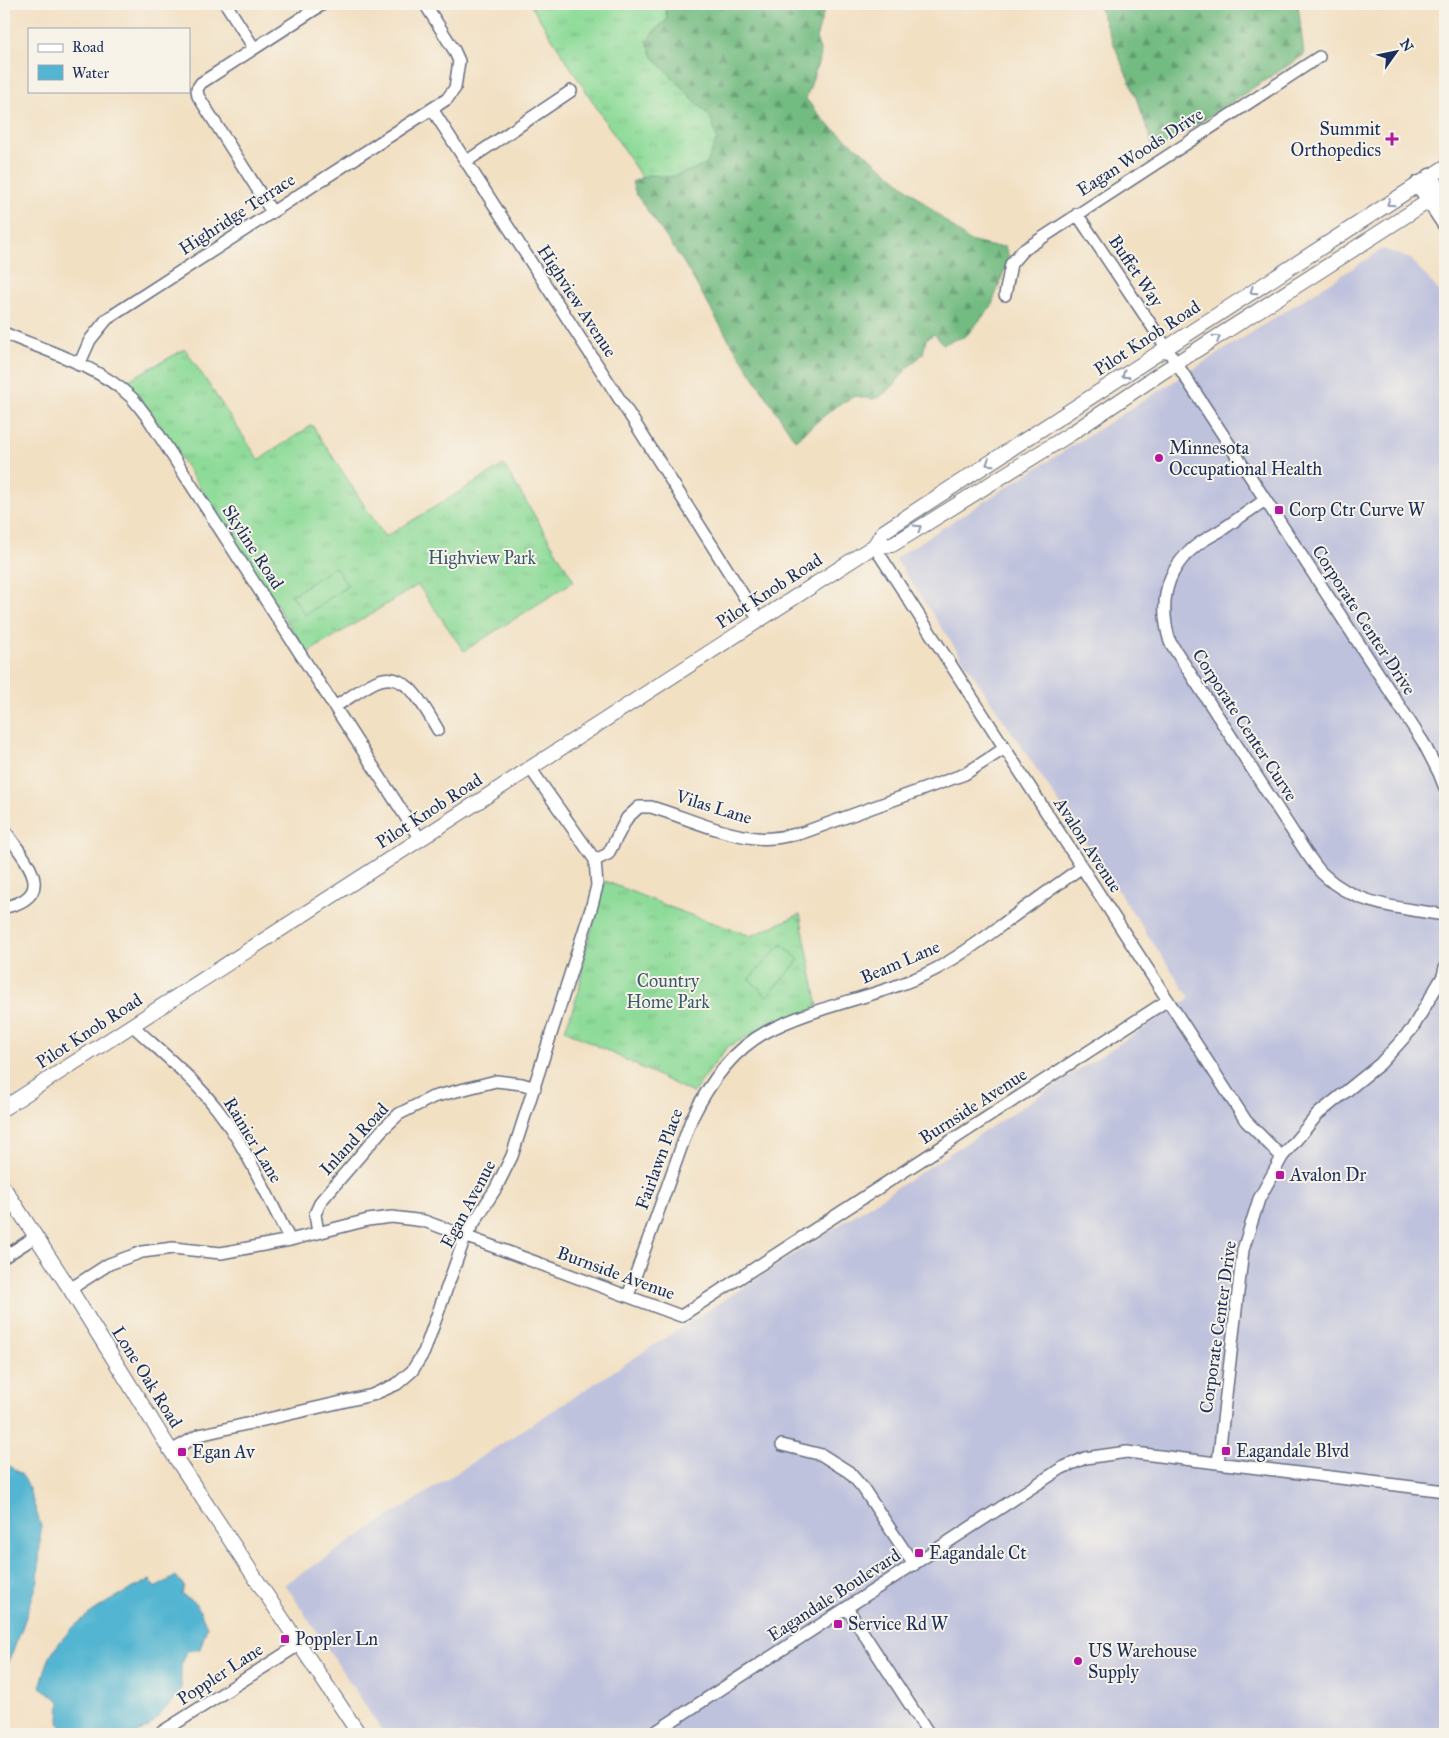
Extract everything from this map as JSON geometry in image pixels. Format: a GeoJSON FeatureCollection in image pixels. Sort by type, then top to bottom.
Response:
{"type":"FeatureCollection","features":[{"type":"Feature","properties":{"kind":"highway"},"geometry":{"type":"LineString","coordinates":[[1424,181],[1440,196],[1445,223]]}},
{"type":"Feature","properties":{"kind":"main road","name":"Pilot Knob Road"},"geometry":{"type":"LineString","coordinates":[[4,1108],[874,546],[883,532],[940,494],[1445,167]]}},
{"type":"Feature","properties":{"kind":"main road","name":"Pilot Knob Road"},"geometry":{"type":"LineString","coordinates":[[874,546],[892,544],[1072,433],[1176,364],[1440,196]]}},
{"type":"Feature","properties":{"kind":"main road","name":"Lone Oak Road"},"geometry":{"type":"LineString","coordinates":[[4,1188],[70,1289],[171,1451],[359,1734]]}},
{"type":"Feature","properties":{"kind":"street"},"geometry":{"type":"LineString","coordinates":[[226,4],[254,48]]}},
{"type":"Feature","properties":{"kind":"street"},"geometry":{"type":"LineString","coordinates":[[272,212],[198,96],[197,89],[202,83],[323,4]]}},
{"type":"Feature","properties":{"kind":"street"},"geometry":{"type":"LineString","coordinates":[[425,4],[459,60],[455,88],[447,99],[432,109]]}},
{"type":"Feature","properties":{"kind":"street","name":"Eagan Woods Drive"},"geometry":{"type":"LineString","coordinates":[[1005,295],[1012,264],[1022,251],[1320,57]]}},
{"type":"Feature","properties":{"kind":"street"},"geometry":{"type":"LineString","coordinates":[[467,161],[571,90]]}},
{"type":"Feature","properties":{"kind":"street","name":"Highview Avenue"},"geometry":{"type":"LineString","coordinates":[[432,109],[759,620]]}},
{"type":"Feature","properties":{"kind":"street","name":"Highridge Terrace"},"geometry":{"type":"LineString","coordinates":[[79,365],[90,340],[108,319],[432,109]]}},
{"type":"Feature","properties":{"kind":"street","name":"Buffet Way"},"geometry":{"type":"LineString","coordinates":[[1077,214],[1166,348]]}},
{"type":"Feature","properties":{"kind":"street","name":"Skyline Road"},"geometry":{"type":"LineString","coordinates":[[4,333],[79,365],[110,381],[131,398],[148,418],[336,706],[420,839]]}},
{"type":"Feature","properties":{"kind":"street","name":"Corporate Center Drive"},"geometry":{"type":"LineString","coordinates":[[1166,348],[1422,742],[1445,788]]}},
{"type":"Feature","properties":{"kind":"street"},"geometry":{"type":"LineString","coordinates":[[940,494],[950,508]]}},
{"type":"Feature","properties":{"kind":"street","name":"Corporate Center Curve"},"geometry":{"type":"LineString","coordinates":[[1265,500],[1195,546],[1177,566],[1168,584],[1164,604],[1165,624],[1170,642],[1307,854],[1324,874],[1344,891],[1371,902],[1445,916]]}},
{"type":"Feature","properties":{"kind":"street","name":"Avalon Avenue"},"geometry":{"type":"LineString","coordinates":[[874,546],[1246,1121],[1282,1157]]}},
{"type":"Feature","properties":{"kind":"street"},"geometry":{"type":"LineString","coordinates":[[336,706],[377,680],[396,678],[411,688],[438,730]]}},
{"type":"Feature","properties":{"kind":"street","name":"Vilas Lane"},"geometry":{"type":"LineString","coordinates":[[595,860],[608,854],[627,818],[639,808],[651,806],[735,835],[757,838],[780,838],[802,833],[966,774],[1005,748]]}},
{"type":"Feature","properties":{"kind":"street"},"geometry":{"type":"LineString","coordinates":[[530,768],[595,860]]}},
{"type":"Feature","properties":{"kind":"street"},"geometry":{"type":"LineString","coordinates":[[4,829],[29,868],[34,882],[32,891],[26,900],[4,907]]}},
{"type":"Feature","properties":{"kind":"street","name":"Egan Avenue"},"geometry":{"type":"LineString","coordinates":[[171,1451],[199,1435],[372,1395],[397,1384],[412,1371],[424,1352],[466,1237],[496,1188],[512,1156],[535,1088],[597,886],[595,860]]}},
{"type":"Feature","properties":{"kind":"street","name":"Beam Lane"},"geometry":{"type":"LineString","coordinates":[[744,1047],[765,1032],[800,1017],[899,985],[936,969],[971,947],[1082,867]]}},
{"type":"Feature","properties":{"kind":"street","name":"Corporate Center Drive"},"geometry":{"type":"LineString","coordinates":[[1218,1463],[1243,1250],[1260,1199],[1282,1157],[1318,1114],[1380,1064],[1412,1029],[1443,976],[1445,967]]}},
{"type":"Feature","properties":{"kind":"street","name":"Burnside Avenue"},"geometry":{"type":"LineString","coordinates":[[70,1289],[109,1264],[142,1252],[173,1248],[222,1253],[290,1240],[368,1220],[392,1217],[424,1221],[681,1316],[1168,1000]]}},
{"type":"Feature","properties":{"kind":"street","name":"Rainier Lane"},"geometry":{"type":"LineString","coordinates":[[132,1025],[190,1079],[217,1110],[239,1144],[290,1240]]}},
{"type":"Feature","properties":{"kind":"street","name":"Fairlawn Place"},"geometry":{"type":"LineString","coordinates":[[628,1296],[691,1120],[703,1094],[718,1074],[744,1047]]}},
{"type":"Feature","properties":{"kind":"street","name":"Inland Road"},"geometry":{"type":"LineString","coordinates":[[318,1233],[315,1214],[321,1201],[381,1131],[399,1114],[433,1097],[496,1081],[522,1084],[535,1088]]}},
{"type":"Feature","properties":{"kind":"street"},"geometry":{"type":"LineString","coordinates":[[4,1257],[36,1237]]}},
{"type":"Feature","properties":{"kind":"street"},"geometry":{"type":"LineString","coordinates":[[782,1446],[822,1455],[849,1472],[863,1488],[914,1565]]}},
{"type":"Feature","properties":{"kind":"street","name":"Eagandale Boulevard"},"geometry":{"type":"LineString","coordinates":[[652,1734],[1062,1468],[1085,1458],[1126,1452],[1445,1491]]}},
{"type":"Feature","properties":{"kind":"street"},"geometry":{"type":"LineString","coordinates":[[847,1608],[929,1734]]}},
{"type":"Feature","properties":{"kind":"street","name":"Poppler Lane"},"geometry":{"type":"LineString","coordinates":[[159,1734],[300,1644]]}},
{"type":"Feature","properties":{"kind":"shaded area"},"geometry":{"type":"Polygon","coordinates":[[[1383,249],[1411,259],[1445,298],[1445,1734],[384,1734],[285,1584],[1190,998],[895,558],[1383,249]]]}},
{"type":"Feature","properties":{"kind":"green space"},"geometry":{"type":"Polygon","coordinates":[[[530,4],[756,4],[782,161],[685,245],[530,4]]]}},
{"type":"Feature","properties":{"kind":"green space"},"geometry":{"type":"Polygon","coordinates":[[[665,4],[829,4],[824,11],[816,38],[821,54],[806,99],[825,122],[969,241],[1005,247],[1009,257],[991,307],[966,336],[943,344],[934,334],[926,339],[923,354],[880,397],[873,399],[855,396],[836,406],[795,440],[726,335],[684,263],[636,194],[632,182],[648,175],[671,177],[706,165],[717,139],[711,118],[653,57],[647,41],[656,29],[667,20],[665,4]]]}},
{"type":"Feature","properties":{"kind":"green space"},"geometry":{"type":"Polygon","coordinates":[[[1098,4],[1298,4],[1304,55],[1154,152],[1142,114],[1098,4]]]}},
{"type":"Feature","properties":{"kind":"green space","name":"Highview Park"},"geometry":{"type":"Polygon","coordinates":[[[185,349],[259,460],[312,425],[385,537],[504,465],[574,581],[464,651],[418,585],[307,653],[149,409],[125,382],[185,349]]]}},
{"type":"Feature","properties":{"kind":"green space"},"geometry":{"type":"Polygon","coordinates":[[[335,567],[348,586],[305,615],[292,595],[335,567]]]}},
{"type":"Feature","properties":{"kind":"green space","name":"Country Home Park"},"geometry":{"type":"Polygon","coordinates":[[[605,881],[682,912],[751,936],[800,914],[818,1007],[759,1031],[727,1047],[693,1093],[565,1030],[579,991],[584,956],[605,881]]]}},
{"type":"Feature","properties":{"kind":"green space"},"geometry":{"type":"Polygon","coordinates":[[[782,944],[799,960],[767,996],[749,979],[782,944]]]}},
{"type":"Feature","properties":{"kind":"water"},"geometry":{"type":"Polygon","coordinates":[[[4,1462],[21,1474],[27,1483],[41,1526],[38,1581],[20,1634],[9,1660],[4,1666],[4,1462]]]}},
{"type":"Feature","properties":{"kind":"water"},"geometry":{"type":"Polygon","coordinates":[[[176,1576],[184,1586],[182,1595],[197,1604],[207,1627],[200,1649],[187,1651],[181,1666],[181,1691],[150,1726],[136,1734],[63,1734],[59,1721],[60,1701],[40,1687],[50,1657],[59,1644],[69,1631],[107,1602],[150,1580],[155,1588],[176,1576]]]}},
{"type":"Feature","properties":{"kind":"place","name":"Summit Orthopedics"},"geometry":{"type":"Point","coordinates":[1392,139]}},
{"type":"Feature","properties":{"kind":"place","name":"Minnesota Occupational Health"},"geometry":{"type":"Point","coordinates":[1159,458]}},
{"type":"Feature","properties":{"kind":"place","name":"Corp Ctr Curve W"},"geometry":{"type":"Point","coordinates":[1279,510]}},
{"type":"Feature","properties":{"kind":"place","name":"Avalon Dr"},"geometry":{"type":"Point","coordinates":[1280,1175]}},
{"type":"Feature","properties":{"kind":"place","name":"Eagandale Blvd"},"geometry":{"type":"Point","coordinates":[1226,1451]}},
{"type":"Feature","properties":{"kind":"place","name":"Egan Av"},"geometry":{"type":"Point","coordinates":[182,1452]}},
{"type":"Feature","properties":{"kind":"place","name":"Eagandale Ct"},"geometry":{"type":"Point","coordinates":[919,1553]}},
{"type":"Feature","properties":{"kind":"place","name":"Service Rd W"},"geometry":{"type":"Point","coordinates":[838,1624]}},
{"type":"Feature","properties":{"kind":"place","name":"Poppler Ln"},"geometry":{"type":"Point","coordinates":[285,1639]}},
{"type":"Feature","properties":{"kind":"place","name":"US Warehouse Supply"},"geometry":{"type":"Point","coordinates":[1078,1661]}}]}
